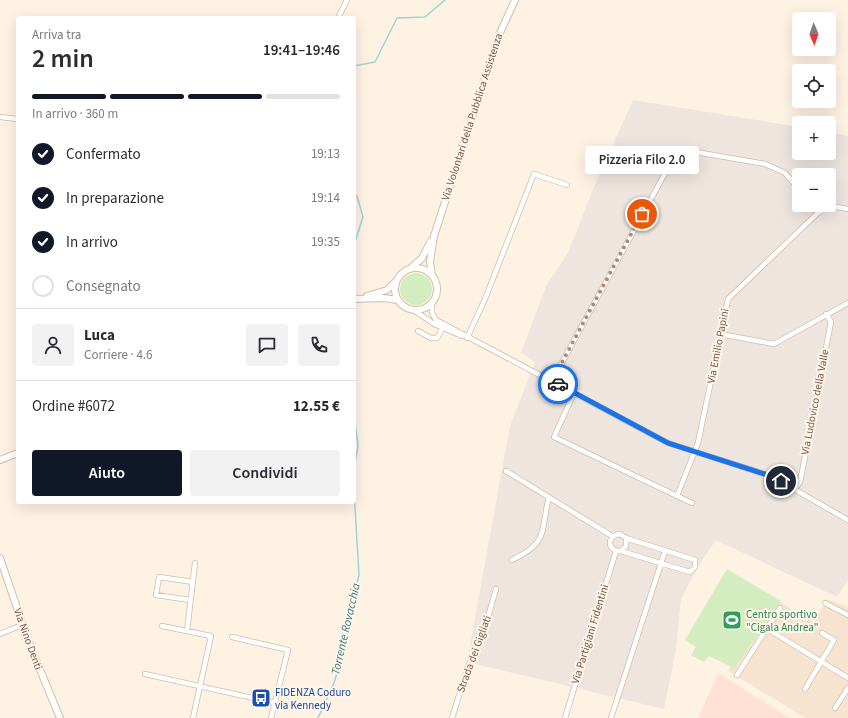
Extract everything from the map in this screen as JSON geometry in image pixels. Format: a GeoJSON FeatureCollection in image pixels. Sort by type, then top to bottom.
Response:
{"type":"FeatureCollection","features":[{"type":"Feature","properties":{"kind":"street"},"geometry":{"type":"LineString","coordinates":[[339,16],[347,0]]}},
{"type":"Feature","properties":{"kind":"street","name":"Via Volontari della Pubblica Assistenza"},"geometry":{"type":"LineString","coordinates":[[432,275],[430,262],[434,236],[499,35],[515,0]]}},
{"type":"Feature","properties":{"kind":"street"},"geometry":{"type":"LineString","coordinates":[[0,117],[16,119]]}},
{"type":"Feature","properties":{"kind":"street"},"geometry":{"type":"LineString","coordinates":[[552,381],[674,155],[684,150],[756,161],[779,170],[792,181]]}},
{"type":"Feature","properties":{"kind":"street"},"geometry":{"type":"LineString","coordinates":[[468,337],[488,292],[534,174],[566,185]]}},
{"type":"Feature","properties":{"kind":"street","name":"Via Emilio Papini"},"geometry":{"type":"LineString","coordinates":[[836,207],[848,209]]}},
{"type":"Feature","properties":{"kind":"street","name":"Via Emilio Papini"},"geometry":{"type":"LineString","coordinates":[[677,496],[695,453],[728,299],[820,212]]}},
{"type":"Feature","properties":{"kind":"street","name":"Via Volontari della Pubblica Assistenza"},"geometry":{"type":"LineString","coordinates":[[410,268],[422,258],[434,236]]}},
{"type":"Feature","properties":{"kind":"street"},"geometry":{"type":"LineString","coordinates":[[357,299],[387,290],[401,274],[410,268],[422,268],[432,275],[437,286],[435,298],[423,309],[406,308],[398,300],[395,293],[397,279]]}},
{"type":"Feature","properties":{"kind":"street"},"geometry":{"type":"LineString","coordinates":[[357,299],[383,298],[398,300]]}},
{"type":"Feature","properties":{"kind":"street"},"geometry":{"type":"LineString","coordinates":[[432,302],[433,316],[444,326]]}},
{"type":"Feature","properties":{"kind":"street"},"geometry":{"type":"LineString","coordinates":[[720,334],[772,345],[848,303]]}},
{"type":"Feature","properties":{"kind":"street"},"geometry":{"type":"LineString","coordinates":[[412,309],[444,326],[482,343],[668,443],[695,453],[771,476],[848,520]]}},
{"type":"Feature","properties":{"kind":"street","name":"Via Ludovico della Valle"},"geometry":{"type":"LineString","coordinates":[[795,489],[800,482],[831,322],[826,314]]}},
{"type":"Feature","properties":{"kind":"street"},"geometry":{"type":"LineString","coordinates":[[418,332],[435,338],[444,326]]}},
{"type":"Feature","properties":{"kind":"street"},"geometry":{"type":"LineString","coordinates":[[574,393],[554,437],[692,503]]}},
{"type":"Feature","properties":{"kind":"street"},"geometry":{"type":"LineString","coordinates":[[2,460],[16,454]]}},
{"type":"Feature","properties":{"kind":"street"},"geometry":{"type":"LineString","coordinates":[[506,471],[612,536],[620,534],[626,538],[695,560],[695,567],[690,572],[618,551],[610,546],[612,536]]}},
{"type":"Feature","properties":{"kind":"street"},"geometry":{"type":"LineString","coordinates":[[512,560],[528,552],[537,543],[545,524],[545,512],[549,498]]}},
{"type":"Feature","properties":{"kind":"street"},"geometry":{"type":"LineString","coordinates":[[618,551],[626,546],[626,538]]}},
{"type":"Feature","properties":{"kind":"street","name":"Via Partigiani Fidentini"},"geometry":{"type":"LineString","coordinates":[[565,718],[618,551]]}},
{"type":"Feature","properties":{"kind":"street"},"geometry":{"type":"LineString","coordinates":[[611,718],[660,562],[665,551]]}},
{"type":"Feature","properties":{"kind":"street","name":"Via Nino Denti"},"geometry":{"type":"LineString","coordinates":[[0,558],[22,625],[60,718]]}},
{"type":"Feature","properties":{"kind":"street"},"geometry":{"type":"LineString","coordinates":[[187,631],[195,563]]}},
{"type":"Feature","properties":{"kind":"street"},"geometry":{"type":"LineString","coordinates":[[190,600],[156,595],[160,577],[193,582]]}},
{"type":"Feature","properties":{"kind":"street","name":"Strada dei Gigliati"},"geometry":{"type":"LineString","coordinates":[[452,718],[469,664],[482,638],[496,589]]}},
{"type":"Feature","properties":{"kind":"street"},"geometry":{"type":"LineString","coordinates":[[825,603],[848,615]]}},
{"type":"Feature","properties":{"kind":"street"},"geometry":{"type":"LineString","coordinates":[[737,675],[780,608]]}},
{"type":"Feature","properties":{"kind":"street"},"geometry":{"type":"LineString","coordinates":[[0,634],[22,625]]}},
{"type":"Feature","properties":{"kind":"street"},"geometry":{"type":"LineString","coordinates":[[162,626],[211,636],[193,718]]}},
{"type":"Feature","properties":{"kind":"street"},"geometry":{"type":"LineString","coordinates":[[766,628],[848,678]]}},
{"type":"Feature","properties":{"kind":"street"},"geometry":{"type":"LineString","coordinates":[[804,689],[822,662],[834,640],[822,633]]}},
{"type":"Feature","properties":{"kind":"street"},"geometry":{"type":"LineString","coordinates":[[232,637],[288,650],[272,718]]}},
{"type":"Feature","properties":{"kind":"street"},"geometry":{"type":"LineString","coordinates":[[145,674],[275,703]]}},
{"type":"Feature","properties":{"kind":"street"},"geometry":{"type":"LineString","coordinates":[[836,708],[848,688]]}},
{"type":"Feature","properties":{"kind":"shaded area"},"geometry":{"type":"Polygon","coordinates":[[[633,100],[792,126],[792,160],[836,160],[836,133],[848,136],[848,580],[837,597],[716,540],[700,563],[681,599],[676,649],[664,709],[467,662],[510,426],[535,362],[521,353],[546,286],[568,253],[594,187],[633,100]]]}},
{"type":"Feature","properties":{"kind":"shaded area"},"geometry":{"type":"Polygon","coordinates":[[[769,596],[814,622],[827,599],[848,607],[848,718],[806,718],[728,671],[769,596]]]}},
{"type":"Feature","properties":{"kind":"shaded area"},"geometry":{"type":"Polygon","coordinates":[[[718,673],[790,718],[698,718],[718,673]]]}},
{"type":"Feature","properties":{"kind":"green space"},"geometry":{"type":"Polygon","coordinates":[[[413,273],[419,273],[429,280],[432,289],[431,295],[425,302],[419,305],[413,305],[403,298],[400,292],[400,286],[407,276],[413,273]]]}},
{"type":"Feature","properties":{"kind":"green space","name":"Centro sportivo \"Cigala Andrea\""},"geometry":{"type":"Polygon","coordinates":[[[727,569],[781,601],[733,670],[730,666],[709,656],[704,662],[691,655],[696,647],[685,640],[727,569]]]}},
{"type":"Feature","properties":{"kind":"waterway","name":"Torrente Rovacchia"},"geometry":{"type":"LineString","coordinates":[[356,66],[375,62],[397,18],[425,17],[445,0]]}},
{"type":"Feature","properties":{"kind":"waterway","name":"Torrente Rovacchia"},"geometry":{"type":"LineString","coordinates":[[356,196],[363,217],[356,239]]}},
{"type":"Feature","properties":{"kind":"waterway","name":"Torrente Rovacchia"},"geometry":{"type":"LineString","coordinates":[[356,430],[358,446],[356,458]]}},
{"type":"Feature","properties":{"kind":"waterway","name":"Torrente Rovacchia"},"geometry":{"type":"LineString","coordinates":[[318,718],[334,683],[347,640],[350,611],[359,575],[355,504]]}},
{"type":"Feature","properties":{"kind":"way so far"},"geometry":{"type":"LineString","coordinates":[[558,384],[552,381],[642,214]]}},
{"type":"Feature","properties":{"kind":"place","name":"Pizzeria Filo 2.0"},"geometry":{"type":"Point","coordinates":[642,214]}},
{"type":"Feature","properties":{"kind":"place","name":"Centro sportivo \"Cigala Andrea\""},"geometry":{"type":"Point","coordinates":[732,620]}},
{"type":"Feature","properties":{"kind":"place","name":"FIDENZA Coduro via Kennedy"},"geometry":{"type":"Point","coordinates":[261,698]}},
{"type":"Feature","properties":{"kind":"route"},"geometry":{"type":"LineString","coordinates":[[558,384],[668,443],[695,453],[771,476],[781,481]]}}]}
